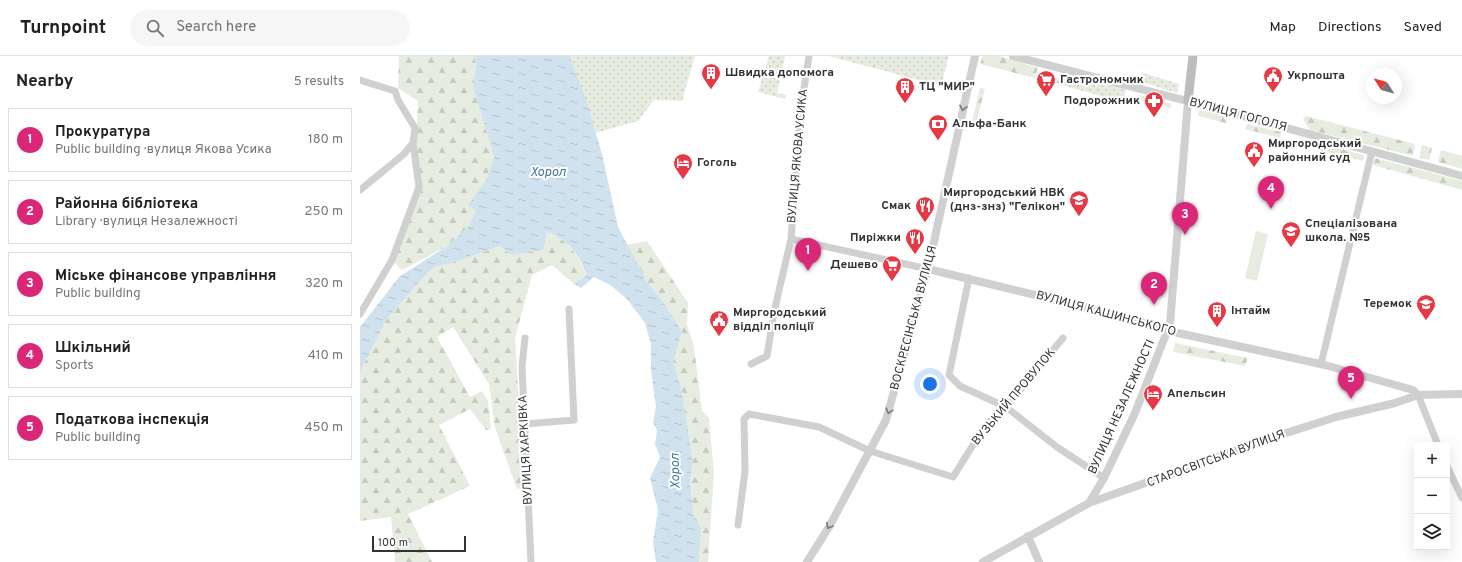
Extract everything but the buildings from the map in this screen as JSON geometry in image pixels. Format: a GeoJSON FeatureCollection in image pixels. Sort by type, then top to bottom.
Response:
{"type":"FeatureCollection","features":[{"type":"Feature","properties":{"kind":"main road","name":"ВУЛИЦЯ НЕЗАЛЕЖНОСТІ"},"geometry":{"type":"LineString","coordinates":[[1188,101],[1193,56]]}},
{"type":"Feature","properties":{"kind":"street","name":"ВУЛИЦЯ ЯКОВА УСИКА"},"geometry":{"type":"LineString","coordinates":[[750,364],[767,356],[774,312],[791,239],[801,108],[809,56]]}},
{"type":"Feature","properties":{"kind":"street","name":"ВОСКРЕСІНСЬКА ВУЛИЦЯ"},"geometry":{"type":"LineString","coordinates":[[807,562],[886,420],[928,269],[975,56]]}},
{"type":"Feature","properties":{"kind":"street","name":"ВУЛИЦЯ ГОГОЛЯ"},"geometry":{"type":"LineString","coordinates":[[1013,56],[1188,101],[1462,176]]}},
{"type":"Feature","properties":{"kind":"street"},"geometry":{"type":"LineString","coordinates":[[360,80],[395,91],[398,100],[415,128],[413,143],[419,187],[392,260],[360,314]]}},
{"type":"Feature","properties":{"kind":"street","name":"ВУЛИЦЯ НЕЗАЛЕЖНОСТІ"},"geometry":{"type":"LineString","coordinates":[[1089,503],[1104,478],[1135,414],[1168,330],[1188,101]]}},
{"type":"Feature","properties":{"kind":"street"},"geometry":{"type":"LineString","coordinates":[[360,190],[404,154],[413,143]]}},
{"type":"Feature","properties":{"kind":"street"},"geometry":{"type":"LineString","coordinates":[[1321,364],[1372,151]]}},
{"type":"Feature","properties":{"kind":"street","name":"ВУЛИЦЯ КАШИНСЬКОГО"},"geometry":{"type":"LineString","coordinates":[[791,239],[969,278],[1168,330],[1321,364],[1413,390],[1418,396]]}},
{"type":"Feature","properties":{"kind":"street"},"geometry":{"type":"LineString","coordinates":[[969,278],[949,375],[960,386],[1006,407],[1057,446],[1104,478]]}},
{"type":"Feature","properties":{"kind":"street"},"geometry":{"type":"LineString","coordinates":[[525,424],[574,420],[569,309]]}},
{"type":"Feature","properties":{"kind":"street","name":"ВУЛИЦЯ ХАРКІВКА"},"geometry":{"type":"LineString","coordinates":[[525,338],[522,366],[531,562]]}},
{"type":"Feature","properties":{"kind":"street","name":"ВУЗЬКИЙ ПРОВУЛОК"},"geometry":{"type":"LineString","coordinates":[[870,451],[953,477],[980,436],[999,411],[1006,407],[1063,338]]}},
{"type":"Feature","properties":{"kind":"street","name":"СТАРОСВІТСЬКА ВУЛИЦЯ"},"geometry":{"type":"LineString","coordinates":[[983,562],[1089,503],[1322,422],[1418,396],[1462,394]]}},
{"type":"Feature","properties":{"kind":"street"},"geometry":{"type":"LineString","coordinates":[[1418,396],[1437,442]]}},
{"type":"Feature","properties":{"kind":"street"},"geometry":{"type":"LineString","coordinates":[[738,525],[745,471],[744,419],[749,414],[819,427],[870,451]]}},
{"type":"Feature","properties":{"kind":"street"},"geometry":{"type":"LineString","coordinates":[[1450,472],[1462,498]]}},
{"type":"Feature","properties":{"kind":"street"},"geometry":{"type":"LineString","coordinates":[[1028,536],[1039,562]]}},
{"type":"Feature","properties":{"kind":"green space"},"geometry":{"type":"Polygon","coordinates":[[[399,56],[474,56],[476,65],[473,87],[494,157],[485,182],[469,204],[476,211],[468,227],[447,246],[402,270],[392,260],[419,187],[416,147],[418,101],[398,88],[399,56]]]}},
{"type":"Feature","properties":{"kind":"green space"},"geometry":{"type":"Polygon","coordinates":[[[570,56],[695,56],[682,101],[654,100],[638,121],[595,133],[570,56]]]}},
{"type":"Feature","properties":{"kind":"green space"},"geometry":{"type":"Polygon","coordinates":[[[769,56],[785,56],[777,93],[786,95],[785,99],[758,92],[769,56]]]}},
{"type":"Feature","properties":{"kind":"green space"},"geometry":{"type":"Polygon","coordinates":[[[829,56],[949,56],[941,86],[829,56]]]}},
{"type":"Feature","properties":{"kind":"green space"},"geometry":{"type":"Polygon","coordinates":[[[983,56],[1000,56],[1038,68],[1035,78],[980,64],[983,56]]]}},
{"type":"Feature","properties":{"kind":"green space"},"geometry":{"type":"Polygon","coordinates":[[[1143,73],[1179,84],[1177,93],[1142,82],[1143,73]]]}},
{"type":"Feature","properties":{"kind":"green space"},"geometry":{"type":"Polygon","coordinates":[[[1042,74],[1086,86],[1088,80],[1126,89],[1124,98],[1118,101],[1041,79],[1042,74]]]}},
{"type":"Feature","properties":{"kind":"green space"},"geometry":{"type":"Polygon","coordinates":[[[980,88],[985,89],[975,127],[971,126],[980,88]]]}},
{"type":"Feature","properties":{"kind":"green space"},"geometry":{"type":"Polygon","coordinates":[[[1139,95],[1171,104],[1170,108],[1138,99],[1139,95]]]}},
{"type":"Feature","properties":{"kind":"green space"},"geometry":{"type":"Polygon","coordinates":[[[1199,110],[1227,116],[1226,123],[1198,116],[1199,110]]]}},
{"type":"Feature","properties":{"kind":"green space"},"geometry":{"type":"Polygon","coordinates":[[[1306,116],[1415,144],[1413,156],[1310,130],[1303,119],[1306,116]]]}},
{"type":"Feature","properties":{"kind":"green space"},"geometry":{"type":"Polygon","coordinates":[[[1247,124],[1281,132],[1280,138],[1245,129],[1247,124]]]}},
{"type":"Feature","properties":{"kind":"green space"},"geometry":{"type":"Polygon","coordinates":[[[1310,141],[1364,155],[1363,161],[1308,147],[1310,141]]]}},
{"type":"Feature","properties":{"kind":"green space"},"geometry":{"type":"Polygon","coordinates":[[[1422,145],[1432,148],[1429,160],[1419,158],[1422,145]]]}},
{"type":"Feature","properties":{"kind":"green space"},"geometry":{"type":"Polygon","coordinates":[[[1441,150],[1462,156],[1462,169],[1438,162],[1441,150]]]}},
{"type":"Feature","properties":{"kind":"green space"},"geometry":{"type":"Polygon","coordinates":[[[1375,158],[1462,181],[1462,190],[1373,165],[1375,158]]]}},
{"type":"Feature","properties":{"kind":"green space"},"geometry":{"type":"Polygon","coordinates":[[[547,231],[562,240],[572,249],[587,276],[574,284],[552,265],[532,275],[515,338],[524,488],[517,489],[495,428],[489,384],[453,327],[437,337],[470,397],[482,391],[488,401],[491,429],[486,430],[470,409],[439,425],[470,486],[408,514],[432,562],[395,562],[391,517],[360,521],[360,372],[387,319],[434,267],[458,261],[500,246],[511,255],[523,253],[547,231]]]}},
{"type":"Feature","properties":{"kind":"green space"},"geometry":{"type":"Polygon","coordinates":[[[1256,231],[1268,234],[1257,281],[1245,278],[1256,231]]]}},
{"type":"Feature","properties":{"kind":"green space"},"geometry":{"type":"Polygon","coordinates":[[[647,241],[688,303],[687,324],[694,347],[702,411],[709,418],[714,474],[708,562],[699,562],[701,527],[694,519],[690,481],[693,462],[682,391],[673,362],[682,332],[671,313],[646,280],[626,245],[647,241]]]}},
{"type":"Feature","properties":{"kind":"green space"},"geometry":{"type":"Polygon","coordinates":[[[1175,343],[1248,358],[1245,366],[1173,352],[1175,343]]]}},
{"type":"Feature","properties":{"kind":"water","name":"Хорол"},"geometry":{"type":"Polygon","coordinates":[[[474,56],[570,56],[589,109],[603,158],[618,227],[646,280],[671,313],[682,332],[673,362],[682,391],[693,462],[690,481],[694,518],[701,527],[699,562],[656,562],[653,542],[658,510],[650,478],[660,457],[655,444],[657,431],[653,422],[656,407],[651,370],[651,344],[645,323],[626,298],[610,285],[594,277],[581,288],[574,284],[587,275],[572,248],[555,235],[547,231],[543,250],[511,255],[500,246],[458,261],[434,267],[387,319],[360,372],[360,327],[399,277],[447,246],[468,227],[476,211],[468,205],[485,182],[494,157],[473,87],[476,65],[474,56]]]}},
{"type":"Feature","properties":{"kind":"place","name":"Швидка допомога"},"geometry":{"type":"Point","coordinates":[711,90]}},
{"type":"Feature","properties":{"kind":"place","name":"Укрпошта"},"geometry":{"type":"Point","coordinates":[1273,93]}},
{"type":"Feature","properties":{"kind":"place","name":"Гастрономчик"},"geometry":{"type":"Point","coordinates":[1046,97]}},
{"type":"Feature","properties":{"kind":"place","name":"ТЦ \"МИР\""},"geometry":{"type":"Point","coordinates":[905,104]}},
{"type":"Feature","properties":{"kind":"place","name":"Подорожник"},"geometry":{"type":"Point","coordinates":[1154,118]}},
{"type":"Feature","properties":{"kind":"place","name":"Альфа-Банк"},"geometry":{"type":"Point","coordinates":[938,141]}},
{"type":"Feature","properties":{"kind":"place","name":"Миргородський районний суд"},"geometry":{"type":"Point","coordinates":[1254,168]}},
{"type":"Feature","properties":{"kind":"place","name":"Гоголь"},"geometry":{"type":"Point","coordinates":[683,180]}},
{"type":"Feature","properties":{"kind":"place","name":"Шкільний"},"geometry":{"type":"Point","coordinates":[1271,209]}},
{"type":"Feature","properties":{"kind":"place","name":"Миргородський НВК (днз-знз) \"Гелікон\""},"geometry":{"type":"Point","coordinates":[1079,217]}},
{"type":"Feature","properties":{"kind":"place","name":"Смак"},"geometry":{"type":"Point","coordinates":[925,223]}},
{"type":"Feature","properties":{"kind":"place","name":"Міське фінансове управління"},"geometry":{"type":"Point","coordinates":[1185,235]}},
{"type":"Feature","properties":{"kind":"place","name":"Спеціалізована школа. №5"},"geometry":{"type":"Point","coordinates":[1291,248]}},
{"type":"Feature","properties":{"kind":"place","name":"Пиріжки"},"geometry":{"type":"Point","coordinates":[915,255]}},
{"type":"Feature","properties":{"kind":"place","name":"Прокуратура"},"geometry":{"type":"Point","coordinates":[808,271]}},
{"type":"Feature","properties":{"kind":"place","name":"Дешево"},"geometry":{"type":"Point","coordinates":[892,282]}},
{"type":"Feature","properties":{"kind":"place","name":"Районна бібліотека"},"geometry":{"type":"Point","coordinates":[1154,305]}},
{"type":"Feature","properties":{"kind":"place","name":"Теремок"},"geometry":{"type":"Point","coordinates":[1426,321]}},
{"type":"Feature","properties":{"kind":"place","name":"Інтайм"},"geometry":{"type":"Point","coordinates":[1217,328]}},
{"type":"Feature","properties":{"kind":"place","name":"Миргородський відділ поліції"},"geometry":{"type":"Point","coordinates":[719,337]}},
{"type":"Feature","properties":{"kind":"place","name":"Податкова інспекція"},"geometry":{"type":"Point","coordinates":[1351,399]}},
{"type":"Feature","properties":{"kind":"place","name":"Апельсин"},"geometry":{"type":"Point","coordinates":[1153,411]}}]}
